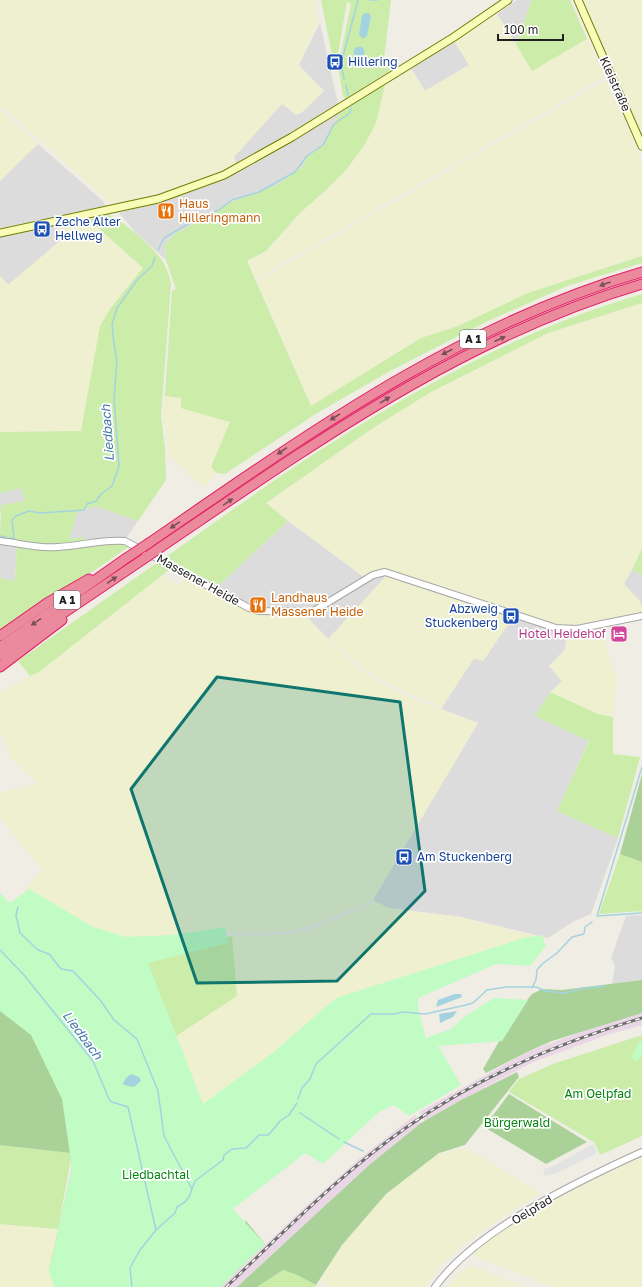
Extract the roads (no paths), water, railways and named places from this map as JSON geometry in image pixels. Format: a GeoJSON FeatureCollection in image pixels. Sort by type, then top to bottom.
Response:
{"type":"FeatureCollection","features":[{"type":"Feature","properties":{"kind":"highway","name":"A 1"},"geometry":{"type":"LineString","coordinates":[[9,642],[47,603],[126,559],[314,429],[403,375],[470,340],[520,317],[570,297],[642,272]]}},
{"type":"Feature","properties":{"kind":"highway","name":"A 1"},"geometry":{"type":"LineString","coordinates":[[9,642],[52,629],[90,596],[161,547],[316,442],[415,381],[525,327],[574,307],[642,284]]}},
{"type":"Feature","properties":{"kind":"highway"},"geometry":{"type":"LineString","coordinates":[[0,647],[9,642]]}},
{"type":"Feature","properties":{"kind":"highway"},"geometry":{"type":"LineString","coordinates":[[0,656],[9,642]]}},
{"type":"Feature","properties":{"kind":"highway"},"geometry":{"type":"LineString","coordinates":[[0,667],[9,642]]}},
{"type":"Feature","properties":{"kind":"main road"},"geometry":{"type":"LineString","coordinates":[[0,233],[158,199],[224,175],[298,133],[454,37],[508,0]]}},
{"type":"Feature","properties":{"kind":"main road","name":"Kleistraße"},"geometry":{"type":"LineString","coordinates":[[578,0],[642,146]]}},
{"type":"Feature","properties":{"kind":"street","name":"Massener Heide"},"geometry":{"type":"LineString","coordinates":[[0,541],[57,548],[91,542],[126,542],[248,608],[259,611],[312,612],[373,575],[385,572],[556,628],[577,629],[642,616]]}},
{"type":"Feature","properties":{"kind":"street","name":"Oelpfad"},"geometry":{"type":"LineString","coordinates":[[435,1287],[453,1266],[490,1236],[546,1200],[642,1152]]}},
{"type":"Feature","properties":{"kind":"water"},"geometry":{"type":"Polygon","coordinates":[[[365,13],[369,13],[371,17],[367,36],[363,39],[359,34],[362,16],[365,13]]]}},
{"type":"Feature","properties":{"kind":"water"},"geometry":{"type":"Polygon","coordinates":[[[359,46],[363,48],[365,52],[363,56],[359,58],[355,56],[353,52],[355,48],[359,46]]]}},
{"type":"Feature","properties":{"kind":"water"},"geometry":{"type":"Polygon","coordinates":[[[455,994],[461,994],[462,997],[436,1007],[438,1000],[455,994]]]}},
{"type":"Feature","properties":{"kind":"water"},"geometry":{"type":"Polygon","coordinates":[[[457,1011],[453,1017],[440,1023],[439,1014],[457,1011]]]}},
{"type":"Feature","properties":{"kind":"water"},"geometry":{"type":"Polygon","coordinates":[[[131,1074],[139,1077],[141,1081],[134,1087],[124,1085],[123,1083],[131,1074]]]}},
{"type":"Feature","properties":{"kind":"waterway","name":"Liedbach"},"geometry":{"type":"LineString","coordinates":[[344,79],[341,64],[358,0]]}},
{"type":"Feature","properties":{"kind":"waterway","name":"Liedbach"},"geometry":{"type":"LineString","coordinates":[[370,0],[377,0]]}},
{"type":"Feature","properties":{"kind":"waterway","name":"Liedbach"},"geometry":{"type":"LineString","coordinates":[[346,85],[348,95]]}},
{"type":"Feature","properties":{"kind":"waterway","name":"Liedbach"},"geometry":{"type":"LineString","coordinates":[[158,250],[164,238],[198,218],[219,210],[232,200],[259,192],[295,172],[307,156],[323,145],[334,124],[350,113],[351,108]]}},
{"type":"Feature","properties":{"kind":"waterway","name":"Liedbach"},"geometry":{"type":"LineString","coordinates":[[10,538],[14,538],[12,520],[16,516],[29,511],[40,513],[84,510],[87,504],[96,501],[101,494],[112,486],[119,466],[114,399],[117,361],[112,324],[117,308],[137,280],[152,266],[155,257]]}},
{"type":"Feature","properties":{"kind":"waterway","name":"Liedbach"},"geometry":{"type":"LineString","coordinates":[[0,536],[6,537]]}},
{"type":"Feature","properties":{"kind":"waterway"},"geometry":{"type":"LineString","coordinates":[[642,767],[597,916],[642,913]]}},
{"type":"Feature","properties":{"kind":"waterway"},"geometry":{"type":"LineString","coordinates":[[18,907],[16,915],[20,933],[38,950],[49,954],[61,969],[73,971],[101,1001],[114,1020],[137,1039],[158,1091],[164,1136],[192,1189]]}},
{"type":"Feature","properties":{"kind":"waterway"},"geometry":{"type":"LineString","coordinates":[[532,988],[536,980],[537,970],[542,964],[557,953],[572,937],[584,934],[585,927],[592,922]]}},
{"type":"Feature","properties":{"kind":"waterway","name":"Liedbach"},"geometry":{"type":"LineString","coordinates":[[0,950],[24,975],[93,1061],[109,1099],[112,1102],[128,1107],[156,1230]]}},
{"type":"Feature","properties":{"kind":"waterway"},"geometry":{"type":"LineString","coordinates":[[298,1099],[302,1088],[310,1079],[316,1064],[371,1014],[395,1014],[403,1012],[425,1014],[473,1003],[487,990],[506,987],[536,987],[545,991],[566,993],[579,989],[605,986]]}},
{"type":"Feature","properties":{"kind":"waterway"},"geometry":{"type":"LineString","coordinates":[[132,1287],[130,1268],[140,1250],[156,1230],[175,1213],[177,1207],[185,1202],[189,1197],[195,1181],[223,1160],[224,1155],[232,1149],[246,1148],[259,1135],[268,1135],[280,1121],[289,1115],[297,1103]]}},
{"type":"Feature","properties":{"kind":"waterway"},"geometry":{"type":"LineString","coordinates":[[300,1113],[339,1139]]}},
{"type":"Feature","properties":{"kind":"waterway"},"geometry":{"type":"LineString","coordinates":[[344,1142],[363,1151]]}},
{"type":"Feature","properties":{"kind":"railway"},"geometry":{"type":"LineString","coordinates":[[226,1287],[336,1183],[383,1145],[434,1109],[462,1092],[520,1063],[580,1038],[642,1018]]}},
{"type":"Feature","properties":{"kind":"place","name":"Hillering"},"geometry":{"type":"Point","coordinates":[335,62]}},
{"type":"Feature","properties":{"kind":"place","name":"Haus Hilleringmann"},"geometry":{"type":"Point","coordinates":[166,211]}},
{"type":"Feature","properties":{"kind":"place","name":"Zeche Alter Hellweg"},"geometry":{"type":"Point","coordinates":[42,229]}},
{"type":"Feature","properties":{"kind":"place","name":"Landhaus Massener Heide"},"geometry":{"type":"Point","coordinates":[258,605]}},
{"type":"Feature","properties":{"kind":"place","name":"Abzweig Stuckenberg"},"geometry":{"type":"Point","coordinates":[511,616]}},
{"type":"Feature","properties":{"kind":"place","name":"Hotel Heidehof"},"geometry":{"type":"Point","coordinates":[619,634]}},
{"type":"Feature","properties":{"kind":"place","name":"Am Stuckenberg"},"geometry":{"type":"Point","coordinates":[404,857]}},
{"type":"Feature","properties":{"kind":"park label","name":"Am Oelpfad"},"geometry":{"type":"Point","coordinates":[598,1094]}},
{"type":"Feature","properties":{"kind":"park label","name":"Bürgerwald"},"geometry":{"type":"Point","coordinates":[517,1123]}},
{"type":"Feature","properties":{"kind":"park label","name":"Liedbachtal"},"geometry":{"type":"Point","coordinates":[156,1175]}}]}
